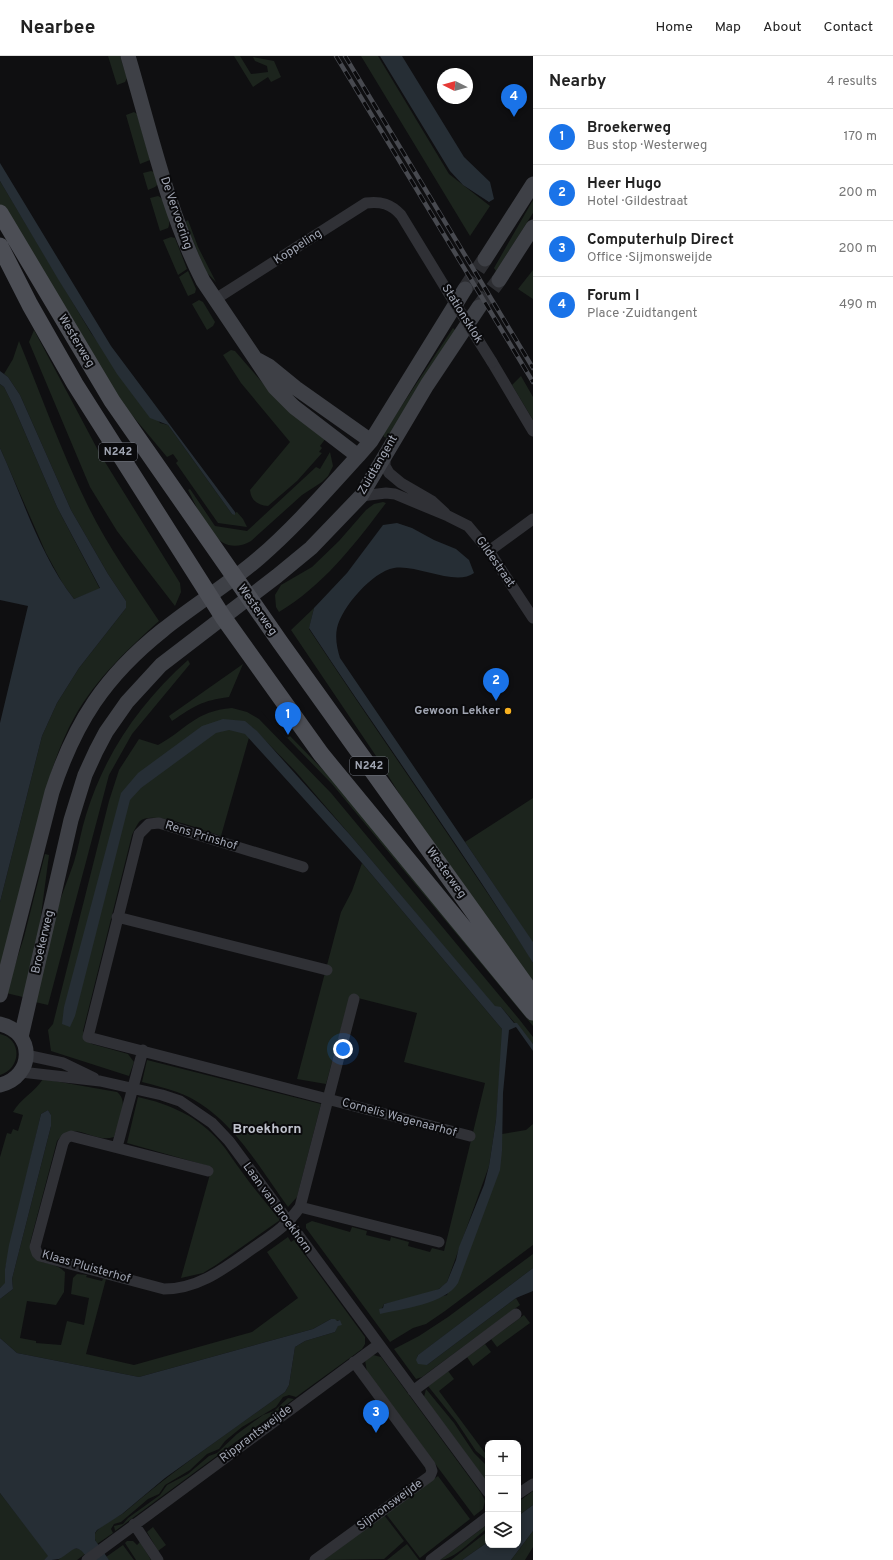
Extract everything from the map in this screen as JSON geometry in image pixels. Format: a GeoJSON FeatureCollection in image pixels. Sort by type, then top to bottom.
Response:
{"type":"FeatureCollection","features":[{"type":"Feature","properties":{"kind":"main road","name":"Westerweg"},"geometry":{"type":"LineString","coordinates":[[0,213],[112,402],[249,598],[533,995]]}},
{"type":"Feature","properties":{"kind":"main road","name":"Westerweg"},"geometry":{"type":"LineString","coordinates":[[0,246],[30,305],[75,384],[223,617],[321,754],[533,1012]]}},
{"type":"Feature","properties":{"kind":"street","name":"De Vervoering"},"geometry":{"type":"LineString","coordinates":[[128,56],[174,213],[193,263],[214,300],[275,388],[294,407],[358,456]]}},
{"type":"Feature","properties":{"kind":"street"},"geometry":{"type":"LineString","coordinates":[[485,259],[533,184]]}},
{"type":"Feature","properties":{"kind":"street","name":"Koppeling"},"geometry":{"type":"LineString","coordinates":[[214,300],[366,203],[386,203]]}},
{"type":"Feature","properties":{"kind":"street","name":"Stationsklok"},"geometry":{"type":"LineString","coordinates":[[386,203],[394,208],[400,215],[492,362],[533,431]]}},
{"type":"Feature","properties":{"kind":"street"},"geometry":{"type":"LineString","coordinates":[[499,280],[533,227]]}},
{"type":"Feature","properties":{"kind":"street","name":"Zuidtangent"},"geometry":{"type":"LineString","coordinates":[[210,596],[235,578],[270,548],[371,441],[465,289]]}},
{"type":"Feature","properties":{"kind":"street","name":"Zuidtangent"},"geometry":{"type":"LineString","coordinates":[[223,617],[311,548],[361,496],[427,385],[479,307]]}},
{"type":"Feature","properties":{"kind":"street","name":"De Vervoering"},"geometry":{"type":"LineString","coordinates":[[253,357],[269,366],[296,388],[371,441]]}},
{"type":"Feature","properties":{"kind":"street","name":"Gildestraat"},"geometry":{"type":"LineString","coordinates":[[385,455],[385,466],[389,473],[401,483],[432,501],[448,516]]}},
{"type":"Feature","properties":{"kind":"street","name":"Gildestraat"},"geometry":{"type":"LineString","coordinates":[[361,496],[386,493],[395,494],[468,526],[489,551],[533,618]]}},
{"type":"Feature","properties":{"kind":"street"},"geometry":{"type":"LineString","coordinates":[[489,551],[533,518]]}},
{"type":"Feature","properties":{"kind":"street"},"geometry":{"type":"LineString","coordinates":[[0,995],[52,792],[62,760],[76,730],[90,707],[118,671],[163,630],[210,596]]}},
{"type":"Feature","properties":{"kind":"street","name":"Broekerweg"},"geometry":{"type":"LineString","coordinates":[[21,1037],[71,820],[85,775],[96,751],[127,702],[161,665],[223,617]]}},
{"type":"Feature","properties":{"kind":"street","name":"Rens Prinshof"},"geometry":{"type":"LineString","coordinates":[[303,867],[159,823],[149,824],[139,834],[88,1036],[328,1099]]}},
{"type":"Feature","properties":{"kind":"street"},"geometry":{"type":"LineString","coordinates":[[117,918],[327,970]]}},
{"type":"Feature","properties":{"kind":"street","name":"Cornelis Wagenaarhof"},"geometry":{"type":"LineString","coordinates":[[289,1223],[300,1207],[354,999]]}},
{"type":"Feature","properties":{"kind":"street"},"geometry":{"type":"LineString","coordinates":[[0,1024],[12,1028],[21,1037],[26,1055],[26,1063],[21,1072],[8,1083],[0,1085]]}},
{"type":"Feature","properties":{"kind":"street"},"geometry":{"type":"LineString","coordinates":[[117,1147],[143,1050]]}},
{"type":"Feature","properties":{"kind":"street","name":"Laan van Broekhorn"},"geometry":{"type":"LineString","coordinates":[[26,1055],[63,1063],[100,1081]]}},
{"type":"Feature","properties":{"kind":"street","name":"Laan van Broekhorn"},"geometry":{"type":"LineString","coordinates":[[21,1072],[100,1081],[132,1089],[162,1094],[176,1100],[212,1123],[229,1141],[485,1488]]}},
{"type":"Feature","properties":{"kind":"street","name":"Cornelis Wagenaarhof"},"geometry":{"type":"LineString","coordinates":[[328,1099],[470,1136]]}},
{"type":"Feature","properties":{"kind":"street","name":"Klaas Pluisterhof"},"geometry":{"type":"LineString","coordinates":[[208,1171],[71,1136],[66,1138],[63,1143],[35,1247],[37,1253],[40,1256],[164,1289],[172,1289],[198,1283],[214,1276],[289,1223]]}},
{"type":"Feature","properties":{"kind":"street"},"geometry":{"type":"LineString","coordinates":[[300,1207],[439,1242]]}},
{"type":"Feature","properties":{"kind":"street"},"geometry":{"type":"LineString","coordinates":[[413,1391],[516,1314]]}},
{"type":"Feature","properties":{"kind":"street","name":"Ripprantsweijde"},"geometry":{"type":"LineString","coordinates":[[87,1560],[378,1344]]}},
{"type":"Feature","properties":{"kind":"street","name":"Sijmonsweijde"},"geometry":{"type":"LineString","coordinates":[[315,1560],[430,1476],[432,1471],[430,1465],[354,1362]]}},
{"type":"Feature","properties":{"kind":"street"},"geometry":{"type":"LineString","coordinates":[[521,1492],[533,1484]]}},
{"type":"Feature","properties":{"kind":"street"},"geometry":{"type":"LineString","coordinates":[[431,1560],[485,1518]]}},
{"type":"Feature","properties":{"kind":"street"},"geometry":{"type":"LineString","coordinates":[[134,1524],[158,1560]]}},
{"type":"Feature","properties":{"kind":"shaded area"},"geometry":{"type":"Polygon","coordinates":[[[108,56],[120,56],[127,78],[125,82],[117,85],[108,56]]]}},
{"type":"Feature","properties":{"kind":"shaded area"},"geometry":{"type":"Polygon","coordinates":[[[234,56],[240,56],[251,74],[268,72],[267,66],[255,61],[253,57],[274,61],[281,77],[271,82],[268,77],[253,87],[234,56]]]}},
{"type":"Feature","properties":{"kind":"shaded area"},"geometry":{"type":"Polygon","coordinates":[[[361,56],[378,56],[449,174],[490,206],[470,236],[361,56]]]}},
{"type":"Feature","properties":{"kind":"shaded area"},"geometry":{"type":"Polygon","coordinates":[[[380,56],[402,56],[464,157],[490,182],[494,199],[489,202],[463,185],[450,171],[380,56]]]}},
{"type":"Feature","properties":{"kind":"shaded area"},"geometry":{"type":"Polygon","coordinates":[[[134,112],[137,114],[150,160],[140,164],[126,115],[134,112]]]}},
{"type":"Feature","properties":{"kind":"shaded area"},"geometry":{"type":"Polygon","coordinates":[[[0,163],[111,346],[235,512],[235,515],[232,514],[168,425],[150,418],[117,374],[58,279],[0,181],[0,163]]]}},
{"type":"Feature","properties":{"kind":"shaded area"},"geometry":{"type":"Polygon","coordinates":[[[151,171],[154,172],[158,184],[148,190],[143,173],[151,171]]]}},
{"type":"Feature","properties":{"kind":"shaded area"},"geometry":{"type":"Polygon","coordinates":[[[0,181],[91,333],[160,423],[168,425],[232,514],[237,512],[247,527],[218,523],[176,463],[178,461],[173,454],[167,457],[121,402],[0,205],[0,181]]]}},
{"type":"Feature","properties":{"kind":"shaded area"},"geometry":{"type":"Polygon","coordinates":[[[158,196],[165,205],[169,221],[168,228],[160,231],[150,198],[158,196]]]}},
{"type":"Feature","properties":{"kind":"shaded area"},"geometry":{"type":"Polygon","coordinates":[[[533,200],[533,213],[496,271],[494,268],[533,200]]]}},
{"type":"Feature","properties":{"kind":"shaded area"},"geometry":{"type":"Polygon","coordinates":[[[188,220],[198,247],[216,282],[206,272],[185,222],[188,220]]]}},
{"type":"Feature","properties":{"kind":"shaded area"},"geometry":{"type":"Polygon","coordinates":[[[171,237],[175,238],[187,269],[178,275],[163,240],[171,237]]]}},
{"type":"Feature","properties":{"kind":"shaded area"},"geometry":{"type":"Polygon","coordinates":[[[533,270],[533,299],[518,289],[533,270]]]}},
{"type":"Feature","properties":{"kind":"shaded area"},"geometry":{"type":"Polygon","coordinates":[[[188,271],[196,289],[195,293],[188,296],[179,277],[188,271]]]}},
{"type":"Feature","properties":{"kind":"shaded area"},"geometry":{"type":"Polygon","coordinates":[[[199,300],[203,302],[215,322],[213,326],[207,330],[192,304],[199,300]]]}},
{"type":"Feature","properties":{"kind":"shaded area"},"geometry":{"type":"Polygon","coordinates":[[[453,328],[457,332],[388,438],[384,437],[383,434],[453,328]]]}},
{"type":"Feature","properties":{"kind":"shaded area"},"geometry":{"type":"Polygon","coordinates":[[[34,330],[100,454],[180,583],[181,592],[175,606],[117,531],[90,487],[29,342],[34,330]]]}},
{"type":"Feature","properties":{"kind":"shaded area"},"geometry":{"type":"Polygon","coordinates":[[[19,341],[60,443],[87,504],[112,549],[159,621],[113,665],[93,689],[75,716],[60,747],[44,797],[0,977],[0,902],[42,736],[57,703],[79,668],[126,608],[126,601],[108,574],[71,510],[20,395],[8,377],[4,374],[13,359],[19,341]]]}},
{"type":"Feature","properties":{"kind":"shaded area"},"geometry":{"type":"Polygon","coordinates":[[[231,350],[235,351],[274,396],[326,438],[320,446],[322,448],[319,452],[322,453],[297,481],[268,506],[261,505],[253,500],[250,490],[290,442],[241,383],[223,355],[231,350]]]}},
{"type":"Feature","properties":{"kind":"shaded area"},"geometry":{"type":"Polygon","coordinates":[[[0,371],[8,377],[20,395],[71,510],[108,574],[126,601],[126,608],[79,668],[57,703],[42,736],[0,902],[0,723],[28,606],[0,600],[0,448],[41,545],[62,582],[74,599],[100,588],[57,507],[13,405],[4,387],[0,384],[0,371]]]}},
{"type":"Feature","properties":{"kind":"shaded area"},"geometry":{"type":"Polygon","coordinates":[[[521,376],[533,397],[533,420],[512,385],[521,376]]]}},
{"type":"Feature","properties":{"kind":"shaded area"},"geometry":{"type":"Polygon","coordinates":[[[0,384],[4,387],[13,405],[57,507],[100,589],[74,599],[63,584],[46,553],[0,448],[0,384]]]}},
{"type":"Feature","properties":{"kind":"shaded area"},"geometry":{"type":"Polygon","coordinates":[[[330,452],[333,466],[328,476],[322,482],[302,495],[251,541],[239,546],[228,545],[219,540],[211,532],[204,522],[188,490],[190,489],[215,526],[247,531],[316,467],[320,469],[330,452]]]}},
{"type":"Feature","properties":{"kind":"shaded area"},"geometry":{"type":"Polygon","coordinates":[[[383,502],[386,503],[363,534],[338,563],[310,589],[279,612],[276,607],[275,595],[281,585],[312,567],[339,541],[366,510],[374,504],[383,502]]]}},
{"type":"Feature","properties":{"kind":"shaded area"},"geometry":{"type":"Polygon","coordinates":[[[397,523],[412,528],[434,540],[456,549],[469,560],[474,573],[466,577],[457,578],[414,569],[394,568],[377,576],[351,601],[340,620],[336,636],[340,658],[533,942],[533,963],[450,836],[309,628],[314,608],[347,573],[383,525],[397,523]]]}},
{"type":"Feature","properties":{"kind":"shaded area"},"geometry":{"type":"Polygon","coordinates":[[[314,608],[309,629],[526,951],[533,963],[533,986],[426,837],[376,756],[291,630],[314,608]]]}},
{"type":"Feature","properties":{"kind":"shaded area"},"geometry":{"type":"Polygon","coordinates":[[[188,660],[190,664],[132,734],[109,775],[48,1005],[35,1002],[59,902],[74,862],[86,815],[103,771],[126,730],[154,694],[188,660]]]}},
{"type":"Feature","properties":{"kind":"shaded area"},"geometry":{"type":"Polygon","coordinates":[[[243,664],[229,697],[199,704],[172,721],[169,716],[243,664]]]}},
{"type":"Feature","properties":{"kind":"shaded area"},"geometry":{"type":"Polygon","coordinates":[[[232,708],[247,712],[259,719],[331,793],[519,1019],[533,1037],[533,1044],[501,1007],[495,1007],[296,772],[252,727],[221,836],[179,822],[156,818],[147,818],[140,821],[132,835],[83,1031],[88,1041],[92,1044],[128,1054],[134,1062],[129,1076],[51,1051],[48,1030],[53,1024],[109,801],[119,770],[139,739],[158,745],[200,717],[219,710],[232,708]]]}},
{"type":"Feature","properties":{"kind":"shaded area"},"geometry":{"type":"Polygon","coordinates":[[[223,719],[245,721],[257,731],[351,836],[495,1006],[501,1007],[514,1023],[517,1023],[533,1044],[533,1051],[516,1027],[509,1030],[503,1093],[502,1151],[500,1170],[458,1283],[452,1290],[433,1301],[411,1308],[380,1314],[379,1309],[383,1308],[384,1304],[439,1289],[447,1282],[456,1260],[459,1247],[484,1185],[489,1166],[496,1120],[502,1029],[362,863],[245,734],[229,730],[216,733],[141,788],[130,800],[75,1016],[70,1027],[62,1024],[64,1007],[121,793],[138,773],[202,726],[223,719]]]}},
{"type":"Feature","properties":{"kind":"shaded area"},"geometry":{"type":"Polygon","coordinates":[[[290,736],[331,778],[533,1019],[533,1026],[332,784],[287,738],[290,736]]]}},
{"type":"Feature","properties":{"kind":"shaded area"},"geometry":{"type":"Polygon","coordinates":[[[533,798],[533,943],[465,842],[533,798]]]}},
{"type":"Feature","properties":{"kind":"shaded area"},"geometry":{"type":"Polygon","coordinates":[[[45,854],[49,855],[39,930],[27,998],[6,993],[24,937],[45,854]]]}},
{"type":"Feature","properties":{"kind":"shaded area"},"geometry":{"type":"Polygon","coordinates":[[[362,863],[503,1032],[496,1120],[489,1166],[447,1282],[442,1287],[427,1294],[384,1304],[380,1313],[447,1295],[502,1151],[502,1134],[526,1130],[533,1124],[533,1245],[426,1324],[413,1328],[390,1342],[306,1228],[306,1224],[312,1221],[350,1232],[352,1227],[367,1231],[366,1235],[390,1241],[391,1237],[409,1242],[408,1246],[430,1252],[432,1248],[444,1251],[485,1083],[404,1062],[417,1013],[350,996],[326,1084],[297,1079],[341,912],[352,891],[362,863]]]}},
{"type":"Feature","properties":{"kind":"shaded area"},"geometry":{"type":"Polygon","coordinates":[[[0,1034],[13,1042],[16,1048],[16,1054],[12,1067],[7,1072],[0,1075],[0,1034]]]}},
{"type":"Feature","properties":{"kind":"shaded area"},"geometry":{"type":"Polygon","coordinates":[[[147,1060],[321,1104],[297,1197],[288,1207],[253,1157],[227,1126],[212,1112],[177,1092],[142,1082],[147,1060]]]}},
{"type":"Feature","properties":{"kind":"shaded area"},"geometry":{"type":"Polygon","coordinates":[[[43,1079],[117,1092],[123,1101],[123,1107],[114,1137],[98,1137],[77,1131],[64,1135],[57,1141],[30,1243],[32,1252],[39,1261],[54,1265],[65,1272],[64,1292],[56,1305],[27,1301],[20,1338],[36,1341],[36,1343],[61,1345],[67,1321],[84,1325],[89,1298],[71,1294],[73,1278],[77,1274],[87,1275],[86,1277],[102,1281],[103,1279],[106,1279],[86,1354],[134,1365],[252,1332],[298,1298],[267,1252],[288,1237],[291,1242],[294,1240],[365,1337],[365,1344],[362,1349],[296,1397],[289,1395],[283,1397],[276,1407],[242,1427],[225,1441],[219,1449],[207,1454],[190,1470],[165,1485],[159,1494],[148,1499],[121,1522],[114,1524],[111,1529],[113,1533],[97,1544],[94,1537],[99,1529],[122,1514],[224,1435],[285,1392],[289,1385],[295,1347],[305,1341],[335,1332],[340,1320],[336,1321],[331,1319],[313,1329],[139,1377],[17,1353],[0,1338],[0,1299],[13,1289],[12,1279],[51,1126],[51,1115],[48,1110],[41,1114],[5,1269],[5,1284],[0,1288],[0,1157],[7,1133],[11,1134],[13,1129],[18,1131],[23,1115],[13,1112],[43,1079]]]}},
{"type":"Feature","properties":{"kind":"shaded area"},"geometry":{"type":"Polygon","coordinates":[[[138,1097],[161,1103],[183,1113],[203,1125],[223,1145],[251,1184],[280,1220],[203,1273],[181,1278],[212,1167],[127,1143],[138,1097]]]}},
{"type":"Feature","properties":{"kind":"shaded area"},"geometry":{"type":"Polygon","coordinates":[[[48,1110],[51,1115],[51,1126],[12,1279],[13,1289],[0,1299],[0,1288],[5,1283],[5,1269],[9,1245],[41,1114],[48,1110]]]}},
{"type":"Feature","properties":{"kind":"shaded area"},"geometry":{"type":"Polygon","coordinates":[[[533,1254],[533,1268],[417,1356],[427,1365],[516,1298],[520,1305],[422,1377],[416,1379],[394,1349],[419,1336],[448,1317],[533,1254]]]}},
{"type":"Feature","properties":{"kind":"shaded area"},"geometry":{"type":"Polygon","coordinates":[[[533,1268],[533,1291],[516,1298],[427,1365],[418,1364],[416,1360],[418,1355],[533,1268]]]}},
{"type":"Feature","properties":{"kind":"shaded area"},"geometry":{"type":"Polygon","coordinates":[[[524,1315],[530,1323],[497,1347],[491,1339],[524,1315]]]}},
{"type":"Feature","properties":{"kind":"shaded area"},"geometry":{"type":"Polygon","coordinates":[[[331,1319],[335,1319],[337,1321],[340,1320],[342,1325],[338,1326],[335,1332],[305,1341],[295,1347],[289,1385],[285,1392],[165,1478],[122,1514],[97,1530],[95,1533],[95,1540],[109,1560],[89,1560],[81,1550],[75,1549],[59,1559],[44,1560],[48,1556],[0,1493],[0,1338],[17,1353],[139,1377],[313,1329],[331,1319]]]}},
{"type":"Feature","properties":{"kind":"shaded area"},"geometry":{"type":"Polygon","coordinates":[[[485,1344],[491,1352],[473,1366],[467,1357],[485,1344]]]}},
{"type":"Feature","properties":{"kind":"shaded area"},"geometry":{"type":"Polygon","coordinates":[[[373,1355],[381,1357],[481,1493],[485,1501],[483,1509],[474,1516],[367,1372],[365,1360],[373,1355]]]}},
{"type":"Feature","properties":{"kind":"shaded area"},"geometry":{"type":"Polygon","coordinates":[[[448,1371],[454,1379],[439,1391],[485,1453],[485,1458],[476,1451],[456,1421],[428,1386],[448,1371]]]}},
{"type":"Feature","properties":{"kind":"shaded area"},"geometry":{"type":"Polygon","coordinates":[[[426,1389],[454,1423],[474,1453],[485,1464],[485,1480],[424,1397],[426,1389]]]}},
{"type":"Feature","properties":{"kind":"shaded area"},"geometry":{"type":"Polygon","coordinates":[[[288,1398],[294,1399],[115,1531],[114,1526],[123,1524],[128,1518],[160,1495],[167,1485],[188,1474],[209,1456],[217,1453],[237,1434],[263,1415],[274,1411],[288,1398]]]}},
{"type":"Feature","properties":{"kind":"shaded area"},"geometry":{"type":"Polygon","coordinates":[[[438,1476],[470,1519],[420,1558],[386,1514],[438,1476]]]}},
{"type":"Feature","properties":{"kind":"shaded area"},"geometry":{"type":"Polygon","coordinates":[[[533,1491],[533,1505],[521,1514],[521,1500],[533,1491]]]}},
{"type":"Feature","properties":{"kind":"shaded area"},"geometry":{"type":"Polygon","coordinates":[[[0,1493],[49,1556],[44,1560],[0,1560],[0,1493]]]}},
{"type":"Feature","properties":{"kind":"shaded area"},"geometry":{"type":"Polygon","coordinates":[[[533,1505],[533,1531],[521,1547],[521,1514],[533,1505]]]}},
{"type":"Feature","properties":{"kind":"shaded area"},"geometry":{"type":"Polygon","coordinates":[[[384,1515],[404,1541],[384,1559],[324,1560],[384,1515]]]}},
{"type":"Feature","properties":{"kind":"shaded area"},"geometry":{"type":"Polygon","coordinates":[[[485,1526],[485,1530],[458,1552],[446,1559],[440,1560],[485,1526]]]}},
{"type":"Feature","properties":{"kind":"shaded area"},"geometry":{"type":"Polygon","coordinates":[[[153,1527],[166,1545],[158,1551],[147,1532],[153,1527]]]}},
{"type":"Feature","properties":{"kind":"shaded area"},"geometry":{"type":"Polygon","coordinates":[[[533,1531],[533,1547],[525,1560],[511,1560],[533,1531]]]}},
{"type":"Feature","properties":{"kind":"shaded area"},"geometry":{"type":"Polygon","coordinates":[[[485,1533],[485,1544],[462,1560],[451,1560],[485,1533]]]}},
{"type":"Feature","properties":{"kind":"shaded area"},"geometry":{"type":"Polygon","coordinates":[[[127,1541],[133,1541],[137,1545],[140,1542],[151,1560],[136,1560],[125,1543],[127,1541]]]}},
{"type":"Feature","properties":{"kind":"shaded area"},"geometry":{"type":"Polygon","coordinates":[[[407,1544],[419,1560],[387,1560],[407,1544]]]}},
{"type":"Feature","properties":{"kind":"shaded area"},"geometry":{"type":"Polygon","coordinates":[[[485,1544],[485,1548],[520,1548],[511,1560],[462,1560],[485,1544]]]}},
{"type":"Feature","properties":{"kind":"shaded area"},"geometry":{"type":"Polygon","coordinates":[[[123,1545],[134,1560],[109,1560],[106,1557],[123,1545]]]}},
{"type":"Feature","properties":{"kind":"shaded area"},"geometry":{"type":"Polygon","coordinates":[[[72,1548],[80,1549],[85,1554],[77,1560],[58,1560],[72,1548]]]}},
{"type":"Feature","properties":{"kind":"tunnel"},"geometry":{"type":"LineString","coordinates":[[465,289],[485,259]]}},
{"type":"Feature","properties":{"kind":"tunnel"},"geometry":{"type":"LineString","coordinates":[[479,307],[499,280]]}},
{"type":"Feature","properties":{"kind":"railway"},"geometry":{"type":"LineString","coordinates":[[336,56],[533,382]]}},
{"type":"Feature","properties":{"kind":"railway"},"geometry":{"type":"LineString","coordinates":[[345,56],[533,368]]}},
{"type":"Feature","properties":{"kind":"place","name":"Forum I"},"geometry":{"type":"Point","coordinates":[514,117]}},
{"type":"Feature","properties":{"kind":"place","name":"Heer Hugo"},"geometry":{"type":"Point","coordinates":[496,701]}},
{"type":"Feature","properties":{"kind":"place","name":"Gewoon Lekker"},"geometry":{"type":"Point","coordinates":[508,711]}},
{"type":"Feature","properties":{"kind":"place","name":"Broekerweg"},"geometry":{"type":"Point","coordinates":[288,735]}},
{"type":"Feature","properties":{"kind":"place","name":"Computerhulp Direct"},"geometry":{"type":"Point","coordinates":[376,1433]}},
{"type":"Feature","properties":{"kind":"district","name":"Broekhorn"},"geometry":{"type":"Point","coordinates":[267,1129]}}]}
